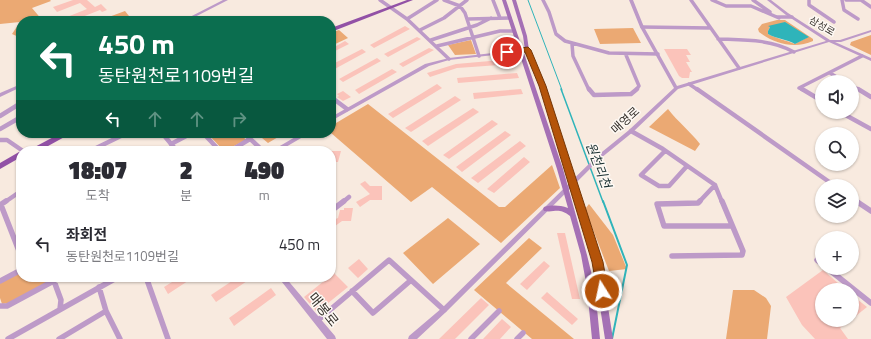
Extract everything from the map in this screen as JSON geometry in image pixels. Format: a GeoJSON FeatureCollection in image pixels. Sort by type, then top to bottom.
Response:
{"type":"FeatureCollection","features":[{"type":"Feature","properties":{"kind":"main road"},"geometry":{"type":"LineString","coordinates":[[336,28],[388,6],[398,0]]}},
{"type":"Feature","properties":{"kind":"main road"},"geometry":{"type":"LineString","coordinates":[[336,23],[411,0]]}},
{"type":"Feature","properties":{"kind":"main road"},"geometry":{"type":"LineString","coordinates":[[504,0],[565,189],[589,273],[596,339]]}},
{"type":"Feature","properties":{"kind":"main road"},"geometry":{"type":"LineString","coordinates":[[508,0],[520,36],[520,50]]}},
{"type":"Feature","properties":{"kind":"main road"},"geometry":{"type":"LineString","coordinates":[[513,0],[528,50],[542,86],[572,183],[578,197],[597,262],[609,339]]}},
{"type":"Feature","properties":{"kind":"main road"},"geometry":{"type":"LineString","coordinates":[[36,146],[50,138]]}},
{"type":"Feature","properties":{"kind":"main road"},"geometry":{"type":"LineString","coordinates":[[42,146],[57,138]]}},
{"type":"Feature","properties":{"kind":"main road"},"geometry":{"type":"LineString","coordinates":[[0,166],[16,157]]}},
{"type":"Feature","properties":{"kind":"main road"},"geometry":{"type":"LineString","coordinates":[[0,169],[16,161]]}},
{"type":"Feature","properties":{"kind":"main road"},"geometry":{"type":"LineString","coordinates":[[546,209],[558,208],[566,210],[573,215]]}},
{"type":"Feature","properties":{"kind":"street"},"geometry":{"type":"LineString","coordinates":[[194,16],[226,0]]}},
{"type":"Feature","properties":{"kind":"street"},"geometry":{"type":"LineString","coordinates":[[380,0],[420,30],[449,59]]}},
{"type":"Feature","properties":{"kind":"street"},"geometry":{"type":"LineString","coordinates":[[407,19],[437,0]]}},
{"type":"Feature","properties":{"kind":"street"},"geometry":{"type":"LineString","coordinates":[[444,0],[460,6],[468,19],[479,56]]}},
{"type":"Feature","properties":{"kind":"street"},"geometry":{"type":"LineString","coordinates":[[420,30],[444,18],[467,0]]}},
{"type":"Feature","properties":{"kind":"street"},"geometry":{"type":"LineString","coordinates":[[493,0],[500,18]]}},
{"type":"Feature","properties":{"kind":"street"},"geometry":{"type":"LineString","coordinates":[[543,0],[549,12],[556,34],[565,41],[609,53],[626,55],[658,54]]}},
{"type":"Feature","properties":{"kind":"street"},"geometry":{"type":"LineString","coordinates":[[631,0],[642,27],[676,88]]}},
{"type":"Feature","properties":{"kind":"street"},"geometry":{"type":"LineString","coordinates":[[691,0],[739,68]]}},
{"type":"Feature","properties":{"kind":"street"},"geometry":{"type":"LineString","coordinates":[[712,0],[724,7],[742,5],[753,7],[780,18],[792,17]]}},
{"type":"Feature","properties":{"kind":"street"},"geometry":{"type":"LineString","coordinates":[[753,0],[780,18]]}},
{"type":"Feature","properties":{"kind":"street","name":"삼성로"},"geometry":{"type":"LineString","coordinates":[[769,0],[829,41],[871,60]]}},
{"type":"Feature","properties":{"kind":"street"},"geometry":{"type":"LineString","coordinates":[[808,0],[809,5],[834,22]]}},
{"type":"Feature","properties":{"kind":"street"},"geometry":{"type":"LineString","coordinates":[[842,0],[844,10],[858,19]]}},
{"type":"Feature","properties":{"kind":"street"},"geometry":{"type":"LineString","coordinates":[[846,0],[861,0],[871,7]]}},
{"type":"Feature","properties":{"kind":"street"},"geometry":{"type":"LineString","coordinates":[[431,40],[470,27],[490,18]]}},
{"type":"Feature","properties":{"kind":"street"},"geometry":{"type":"LineString","coordinates":[[468,19],[510,18]]}},
{"type":"Feature","properties":{"kind":"street"},"geometry":{"type":"LineString","coordinates":[[642,27],[710,28]]}},
{"type":"Feature","properties":{"kind":"street"},"geometry":{"type":"LineString","coordinates":[[437,46],[500,31],[514,31]]}},
{"type":"Feature","properties":{"kind":"street","name":"매영로"},"geometry":{"type":"LineString","coordinates":[[412,339],[444,310],[565,189],[580,177],[599,157],[631,131],[676,88],[829,41],[840,41],[871,31]]}},
{"type":"Feature","properties":{"kind":"street"},"geometry":{"type":"LineString","coordinates":[[718,39],[756,41],[788,48],[794,52]]}},
{"type":"Feature","properties":{"kind":"street"},"geometry":{"type":"LineString","coordinates":[[572,44],[573,56],[589,90],[594,95],[631,94],[636,90],[639,86],[626,55]]}},
{"type":"Feature","properties":{"kind":"street"},"geometry":{"type":"LineString","coordinates":[[336,116],[427,65],[449,59],[528,50]]}},
{"type":"Feature","properties":{"kind":"street"},"geometry":{"type":"LineString","coordinates":[[826,75],[862,56]]}},
{"type":"Feature","properties":{"kind":"street"},"geometry":{"type":"LineString","coordinates":[[815,80],[799,88],[815,97]]}},
{"type":"Feature","properties":{"kind":"street"},"geometry":{"type":"LineString","coordinates":[[689,84],[825,179]]}},
{"type":"Feature","properties":{"kind":"street"},"geometry":{"type":"LineString","coordinates":[[0,95],[16,87]]}},
{"type":"Feature","properties":{"kind":"street"},"geometry":{"type":"LineString","coordinates":[[859,90],[871,97]]}},
{"type":"Feature","properties":{"kind":"street"},"geometry":{"type":"LineString","coordinates":[[336,101],[347,109]]}},
{"type":"Feature","properties":{"kind":"street"},"geometry":{"type":"LineString","coordinates":[[0,116],[16,106]]}},
{"type":"Feature","properties":{"kind":"street"},"geometry":{"type":"LineString","coordinates":[[0,129],[16,119]]}},
{"type":"Feature","properties":{"kind":"street"},"geometry":{"type":"LineString","coordinates":[[853,119],[871,129]]}},
{"type":"Feature","properties":{"kind":"street"},"geometry":{"type":"LineString","coordinates":[[631,131],[665,151],[715,185],[743,251],[742,255],[672,256]]}},
{"type":"Feature","properties":{"kind":"street"},"geometry":{"type":"LineString","coordinates":[[103,146],[118,138]]}},
{"type":"Feature","properties":{"kind":"street"},"geometry":{"type":"LineString","coordinates":[[166,138],[171,144],[182,138]]}},
{"type":"Feature","properties":{"kind":"street"},"geometry":{"type":"LineString","coordinates":[[208,138],[215,146]]}},
{"type":"Feature","properties":{"kind":"street"},"geometry":{"type":"LineString","coordinates":[[284,146],[297,138]]}},
{"type":"Feature","properties":{"kind":"street"},"geometry":{"type":"LineString","coordinates":[[238,146],[250,139],[258,146]]}},
{"type":"Feature","properties":{"kind":"street"},"geometry":{"type":"LineString","coordinates":[[0,140],[7,140],[16,146]]}},
{"type":"Feature","properties":{"kind":"street"},"geometry":{"type":"LineString","coordinates":[[665,151],[641,175],[658,186],[669,186],[687,166]]}},
{"type":"Feature","properties":{"kind":"street"},"geometry":{"type":"LineString","coordinates":[[715,185],[698,203],[657,204],[664,226],[732,226]]}},
{"type":"Feature","properties":{"kind":"street"},"geometry":{"type":"LineString","coordinates":[[16,194],[0,205],[16,244]]}},
{"type":"Feature","properties":{"kind":"street"},"geometry":{"type":"LineString","coordinates":[[336,207],[349,198]]}},
{"type":"Feature","properties":{"kind":"street"},"geometry":{"type":"LineString","coordinates":[[859,203],[871,211]]}},
{"type":"Feature","properties":{"kind":"street"},"geometry":{"type":"LineString","coordinates":[[317,321],[389,260],[444,310]]}},
{"type":"Feature","properties":{"kind":"street"},"geometry":{"type":"LineString","coordinates":[[0,281],[16,273]]}},
{"type":"Feature","properties":{"kind":"street"},"geometry":{"type":"LineString","coordinates":[[836,275],[871,303]]}},
{"type":"Feature","properties":{"kind":"street"},"geometry":{"type":"LineString","coordinates":[[352,291],[373,313],[410,280]]}},
{"type":"Feature","properties":{"kind":"street"},"geometry":{"type":"LineString","coordinates":[[0,306],[7,306],[52,282]]}},
{"type":"Feature","properties":{"kind":"street"},"geometry":{"type":"LineString","coordinates":[[54,282],[61,300],[60,309]]}},
{"type":"Feature","properties":{"kind":"street"},"geometry":{"type":"LineString","coordinates":[[8,339],[109,282]]}},
{"type":"Feature","properties":{"kind":"street"},"geometry":{"type":"LineString","coordinates":[[148,282],[168,339]]}},
{"type":"Feature","properties":{"kind":"street","name":"매봉로"},"geometry":{"type":"LineString","coordinates":[[284,282],[332,339]]}},
{"type":"Feature","properties":{"kind":"street"},"geometry":{"type":"LineString","coordinates":[[100,287],[106,310],[120,339]]}},
{"type":"Feature","properties":{"kind":"street"},"geometry":{"type":"LineString","coordinates":[[60,339],[106,310]]}},
{"type":"Feature","properties":{"kind":"street"},"geometry":{"type":"LineString","coordinates":[[471,339],[499,311]]}},
{"type":"Feature","properties":{"kind":"street"},"geometry":{"type":"LineString","coordinates":[[517,339],[523,333]]}},
{"type":"Feature","properties":{"kind":"shaded area"},"geometry":{"type":"Polygon","coordinates":[[[0,0],[51,1],[32,8],[39,16],[16,16],[16,22],[0,24],[0,0]]]}},
{"type":"Feature","properties":{"kind":"shaded area"},"geometry":{"type":"Polygon","coordinates":[[[125,11],[129,16],[112,16],[125,11]]]}},
{"type":"Feature","properties":{"kind":"shaded area"},"geometry":{"type":"Polygon","coordinates":[[[777,20],[785,20],[813,39],[813,41],[799,45],[792,45],[771,40],[759,32],[758,29],[762,24],[777,20]],[[770,27],[768,31],[768,34],[771,36],[795,44],[808,37],[770,27]]]}},
{"type":"Feature","properties":{"kind":"shaded area"},"geometry":{"type":"Polygon","coordinates":[[[16,28],[16,36],[12,34],[16,28]]]}},
{"type":"Feature","properties":{"kind":"shaded area"},"geometry":{"type":"Polygon","coordinates":[[[633,28],[641,43],[600,44],[594,29],[633,28]]]}},
{"type":"Feature","properties":{"kind":"shaded area"},"geometry":{"type":"Polygon","coordinates":[[[339,30],[348,38],[336,44],[336,31],[339,30]]]}},
{"type":"Feature","properties":{"kind":"shaded area"},"geometry":{"type":"Polygon","coordinates":[[[871,35],[871,55],[850,45],[851,42],[871,35]]]}},
{"type":"Feature","properties":{"kind":"shaded area"},"geometry":{"type":"Polygon","coordinates":[[[471,40],[476,54],[455,55],[448,45],[471,40]]]}},
{"type":"Feature","properties":{"kind":"shaded area"},"geometry":{"type":"Polygon","coordinates":[[[368,104],[499,207],[505,207],[552,165],[560,188],[501,243],[432,187],[411,202],[336,137],[336,123],[368,104]]]}},
{"type":"Feature","properties":{"kind":"shaded area"},"geometry":{"type":"Polygon","coordinates":[[[668,109],[700,144],[695,151],[649,127],[668,109]]]}},
{"type":"Feature","properties":{"kind":"shaded area"},"geometry":{"type":"Polygon","coordinates":[[[212,138],[244,138],[246,140],[234,146],[219,146],[212,138]]]}},
{"type":"Feature","properties":{"kind":"shaded area"},"geometry":{"type":"Polygon","coordinates":[[[262,138],[276,138],[268,143],[262,138]]]}},
{"type":"Feature","properties":{"kind":"shaded area"},"geometry":{"type":"Polygon","coordinates":[[[589,204],[613,235],[627,269],[609,271],[585,209],[589,204]]]}},
{"type":"Feature","properties":{"kind":"shaded area"},"geometry":{"type":"Polygon","coordinates":[[[448,218],[480,244],[433,284],[403,253],[448,218]]]}},
{"type":"Feature","properties":{"kind":"shaded area"},"geometry":{"type":"Polygon","coordinates":[[[529,238],[542,248],[506,283],[574,339],[532,339],[474,290],[529,238]]]}},
{"type":"Feature","properties":{"kind":"shaded area"},"geometry":{"type":"Polygon","coordinates":[[[16,275],[16,282],[47,283],[10,303],[2,304],[0,298],[0,283],[16,275]]]}},
{"type":"Feature","properties":{"kind":"shaded area"},"geometry":{"type":"Polygon","coordinates":[[[733,290],[754,290],[766,298],[771,306],[767,339],[726,339],[733,290]]]}},
{"type":"Feature","properties":{"kind":"water"},"geometry":{"type":"Polygon","coordinates":[[[785,22],[809,37],[795,44],[768,34],[770,27],[768,26],[785,22]]]}},
{"type":"Feature","properties":{"kind":"building"},"geometry":{"type":"Polygon","coordinates":[[[73,0],[87,0],[95,7],[101,4],[107,10],[102,12],[100,10],[85,16],[70,16],[87,9],[80,3],[57,12],[53,7],[73,0]]]}},
{"type":"Feature","properties":{"kind":"building"},"geometry":{"type":"Polygon","coordinates":[[[405,26],[410,29],[374,48],[370,45],[405,26]]]}},
{"type":"Feature","properties":{"kind":"building"},"geometry":{"type":"Polygon","coordinates":[[[417,37],[421,39],[388,57],[384,54],[417,37]]]}},
{"type":"Feature","properties":{"kind":"building"},"geometry":{"type":"Polygon","coordinates":[[[345,41],[349,44],[336,50],[336,46],[345,41]]]}},
{"type":"Feature","properties":{"kind":"building"},"geometry":{"type":"Polygon","coordinates":[[[429,48],[434,50],[403,67],[399,64],[429,48]]]}},
{"type":"Feature","properties":{"kind":"building"},"geometry":{"type":"Polygon","coordinates":[[[362,49],[366,52],[336,68],[336,62],[362,49]]]}},
{"type":"Feature","properties":{"kind":"building"},"geometry":{"type":"Polygon","coordinates":[[[664,49],[687,49],[691,55],[686,55],[690,62],[686,62],[692,72],[690,72],[689,78],[682,78],[679,76],[664,49]]]}},
{"type":"Feature","properties":{"kind":"building"},"geometry":{"type":"Polygon","coordinates":[[[377,58],[381,61],[343,82],[339,79],[377,58]]]}},
{"type":"Feature","properties":{"kind":"building"},"geometry":{"type":"Polygon","coordinates":[[[513,59],[515,64],[457,68],[430,77],[427,73],[456,64],[513,59]]]}},
{"type":"Feature","properties":{"kind":"building"},"geometry":{"type":"Polygon","coordinates":[[[392,69],[397,72],[359,94],[355,90],[392,69]]]}},
{"type":"Feature","properties":{"kind":"building"},"geometry":{"type":"Polygon","coordinates":[[[517,73],[519,78],[458,83],[457,78],[517,73]]]}},
{"type":"Feature","properties":{"kind":"building"},"geometry":{"type":"Polygon","coordinates":[[[437,84],[442,88],[393,118],[388,114],[437,84]]]}},
{"type":"Feature","properties":{"kind":"building"},"geometry":{"type":"Polygon","coordinates":[[[521,89],[523,94],[474,99],[473,93],[521,89]]]}},
{"type":"Feature","properties":{"kind":"building"},"geometry":{"type":"Polygon","coordinates":[[[343,91],[351,97],[343,101],[337,97],[339,96],[337,94],[343,91]]]}},
{"type":"Feature","properties":{"kind":"building"},"geometry":{"type":"Polygon","coordinates":[[[455,96],[461,100],[411,132],[405,128],[455,96]]]}},
{"type":"Feature","properties":{"kind":"building"},"geometry":{"type":"Polygon","coordinates":[[[473,108],[479,112],[428,146],[422,141],[473,108]]]}},
{"type":"Feature","properties":{"kind":"building"},"geometry":{"type":"Polygon","coordinates":[[[492,120],[498,124],[449,159],[443,155],[492,120]]]}},
{"type":"Feature","properties":{"kind":"building"},"geometry":{"type":"Polygon","coordinates":[[[505,131],[511,135],[462,172],[456,167],[505,131]]]}},
{"type":"Feature","properties":{"kind":"building"},"geometry":{"type":"Polygon","coordinates":[[[520,141],[526,146],[478,183],[471,178],[520,141]]]}},
{"type":"Feature","properties":{"kind":"building"},"geometry":{"type":"Polygon","coordinates":[[[336,151],[341,151],[338,162],[336,162],[336,151]]]}},
{"type":"Feature","properties":{"kind":"building"},"geometry":{"type":"Polygon","coordinates":[[[524,157],[530,162],[494,193],[487,189],[524,157]]]}},
{"type":"Feature","properties":{"kind":"building"},"geometry":{"type":"Polygon","coordinates":[[[365,181],[370,186],[382,186],[382,200],[370,200],[360,207],[356,202],[370,194],[360,184],[365,181]]]}},
{"type":"Feature","properties":{"kind":"building"},"geometry":{"type":"Polygon","coordinates":[[[344,208],[353,208],[351,221],[342,221],[336,225],[336,219],[338,218],[340,210],[344,210],[344,208]]]}},
{"type":"Feature","properties":{"kind":"building"},"geometry":{"type":"Polygon","coordinates":[[[557,233],[565,233],[580,299],[572,299],[557,233]]]}},
{"type":"Feature","properties":{"kind":"building"},"geometry":{"type":"Polygon","coordinates":[[[359,259],[368,269],[358,278],[348,268],[359,259]]]}},
{"type":"Feature","properties":{"kind":"building"},"geometry":{"type":"Polygon","coordinates":[[[544,261],[550,266],[527,290],[520,284],[544,261]]]}},
{"type":"Feature","properties":{"kind":"building"},"geometry":{"type":"Polygon","coordinates":[[[336,275],[348,287],[317,312],[304,297],[323,282],[336,282],[336,275]]]}},
{"type":"Feature","properties":{"kind":"building"},"geometry":{"type":"Polygon","coordinates":[[[816,275],[829,275],[838,283],[815,283],[815,327],[841,327],[840,328],[848,339],[815,339],[802,325],[786,297],[816,275]]]}},
{"type":"Feature","properties":{"kind":"building"},"geometry":{"type":"Polygon","coordinates":[[[172,282],[186,282],[168,294],[164,287],[172,282]]]}},
{"type":"Feature","properties":{"kind":"building"},"geometry":{"type":"Polygon","coordinates":[[[230,282],[246,282],[216,302],[211,295],[230,282]]]}},
{"type":"Feature","properties":{"kind":"building"},"geometry":{"type":"Polygon","coordinates":[[[271,288],[276,295],[234,326],[229,318],[271,288]]]}},
{"type":"Feature","properties":{"kind":"building"},"geometry":{"type":"Polygon","coordinates":[[[547,292],[578,319],[572,325],[541,298],[547,292]]]}},
{"type":"Feature","properties":{"kind":"building"},"geometry":{"type":"Polygon","coordinates":[[[481,298],[489,305],[455,339],[439,339],[481,298]]]}},
{"type":"Feature","properties":{"kind":"building"},"geometry":{"type":"Polygon","coordinates":[[[859,301],[867,307],[859,313],[859,301]]]}},
{"type":"Feature","properties":{"kind":"building"},"geometry":{"type":"Polygon","coordinates":[[[502,319],[511,327],[500,339],[483,339],[502,319]]]}},
{"type":"Feature","properties":{"kind":"waterway","name":"원천리천"},"geometry":{"type":"LineString","coordinates":[[528,0],[562,90]]}},
{"type":"Feature","properties":{"kind":"waterway","name":"원천리천"},"geometry":{"type":"LineString","coordinates":[[561,89],[603,202]]}},
{"type":"Feature","properties":{"kind":"waterway","name":"원천리천"},"geometry":{"type":"LineString","coordinates":[[603,201],[627,265],[612,339]]}},
{"type":"Feature","properties":{"kind":"route"},"geometry":{"type":"LineString","coordinates":[[507,52],[528,50],[542,86],[572,183],[578,197],[597,262],[602,291]]}}]}
